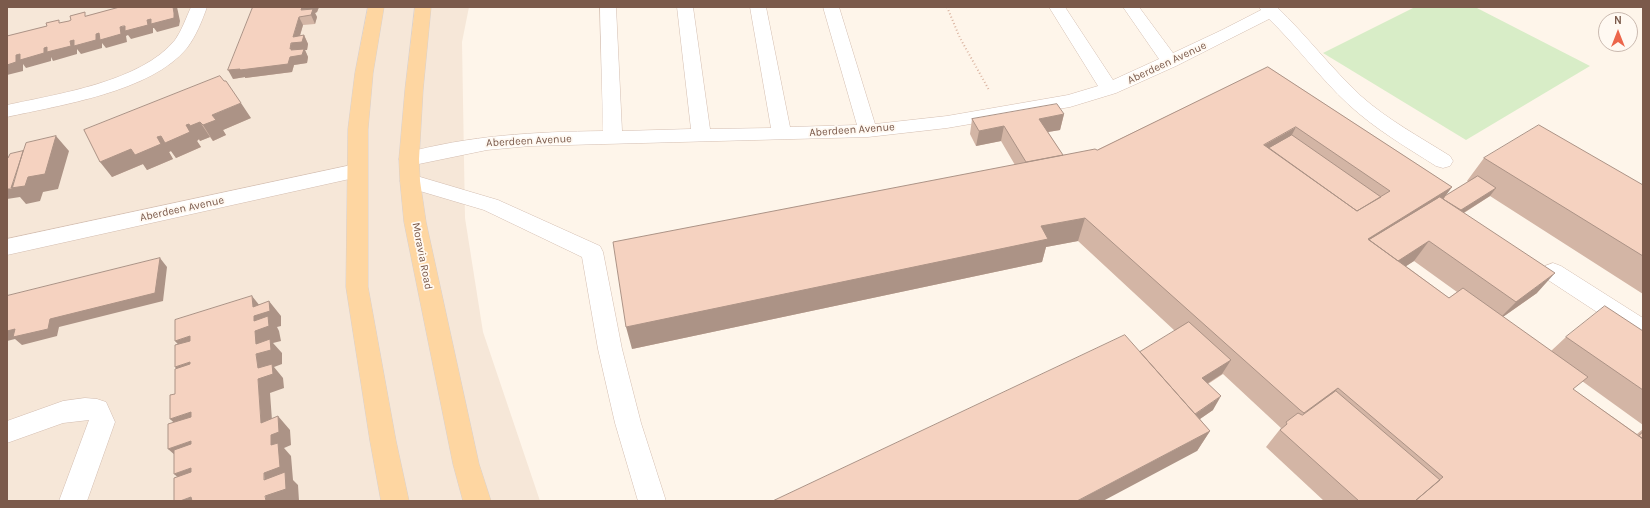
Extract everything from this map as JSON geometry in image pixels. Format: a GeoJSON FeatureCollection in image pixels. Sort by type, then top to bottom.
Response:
{"type":"FeatureCollection","features":[{"type":"Feature","properties":{"kind":"main road"},"geometry":{"type":"LineString","coordinates":[[376,7],[364,73],[358,129],[356,171],[357,287],[382,441],[395,501]]}},
{"type":"Feature","properties":{"kind":"main road","name":"Moravia Road"},"geometry":{"type":"LineString","coordinates":[[423,7],[414,90],[410,170],[415,222],[466,464],[477,501]]}},
{"type":"Feature","properties":{"kind":"street"},"geometry":{"type":"LineString","coordinates":[[7,111],[114,85],[144,72],[161,62],[177,48],[184,39],[199,7]]}},
{"type":"Feature","properties":{"kind":"street"},"geometry":{"type":"LineString","coordinates":[[608,7],[612,138]]}},
{"type":"Feature","properties":{"kind":"street"},"geometry":{"type":"LineString","coordinates":[[685,7],[701,136]]}},
{"type":"Feature","properties":{"kind":"street"},"geometry":{"type":"LineString","coordinates":[[758,7],[782,134]]}},
{"type":"Feature","properties":{"kind":"street"},"geometry":{"type":"LineString","coordinates":[[831,7],[868,131]]}},
{"type":"Feature","properties":{"kind":"street"},"geometry":{"type":"LineString","coordinates":[[1057,7],[1109,89]]}},
{"type":"Feature","properties":{"kind":"street"},"geometry":{"type":"LineString","coordinates":[[1131,7],[1170,62]]}},
{"type":"Feature","properties":{"kind":"street"},"geometry":{"type":"LineString","coordinates":[[1269,9],[1294,33],[1326,70],[1355,100],[1386,125],[1444,161]]}},
{"type":"Feature","properties":{"kind":"street","name":"Aberdeen Avenue"},"geometry":{"type":"LineString","coordinates":[[410,170],[487,143],[530,139],[868,131],[947,122],[1001,113],[1070,100],[1109,89],[1228,34],[1269,9]]}},
{"type":"Feature","properties":{"kind":"street"},"geometry":{"type":"LineString","coordinates":[[410,170],[491,205],[592,252],[610,349],[628,423],[652,501]]}},
{"type":"Feature","properties":{"kind":"street","name":"Aberdeen Avenue"},"geometry":{"type":"LineString","coordinates":[[7,247],[356,171]]}},
{"type":"Feature","properties":{"kind":"street"},"geometry":{"type":"LineString","coordinates":[[1553,272],[1643,330]]}},
{"type":"Feature","properties":{"kind":"street"},"geometry":{"type":"LineString","coordinates":[[7,432],[55,414],[83,408],[97,410],[102,422],[73,501]]}},
{"type":"Feature","properties":{"kind":"path"},"geometry":{"type":"LineString","coordinates":[[947,7],[960,38],[1001,113]]}},
{"type":"Feature","properties":{"kind":"shaded area"},"geometry":{"type":"Polygon","coordinates":[[[7,7],[469,7],[462,42],[465,218],[483,332],[540,501],[7,501],[7,7]]]}},
{"type":"Feature","properties":{"kind":"green space"},"geometry":{"type":"Polygon","coordinates":[[[1415,7],[1475,7],[1590,66],[1466,140],[1323,53],[1415,7]]]}},
{"type":"Feature","properties":{"kind":"building"},"geometry":{"type":"Polygon","coordinates":[[[120,7],[173,7],[174,18],[151,24],[151,19],[147,20],[148,25],[125,31],[125,26],[123,26],[120,27],[121,34],[100,40],[99,33],[96,34],[96,40],[74,46],[74,40],[70,41],[71,46],[47,52],[47,47],[44,48],[44,53],[20,60],[20,54],[16,55],[16,62],[7,65],[7,36],[47,26],[46,23],[59,20],[59,23],[69,21],[71,20],[70,16],[85,12],[85,16],[120,7]]]}},
{"type":"Feature","properties":{"kind":"building"},"geometry":{"type":"Polygon","coordinates":[[[253,7],[302,7],[301,10],[313,9],[311,15],[299,17],[293,37],[304,35],[302,42],[291,43],[291,50],[304,49],[302,55],[290,57],[288,64],[228,70],[253,7]]]}},
{"type":"Feature","properties":{"kind":"building"},"geometry":{"type":"Polygon","coordinates":[[[1268,67],[1452,187],[1368,239],[1449,298],[1463,288],[1588,377],[1573,389],[1643,439],[1643,501],[1415,501],[1443,477],[1338,388],[1304,413],[1085,218],[1041,226],[1048,239],[626,327],[613,242],[1095,149],[1097,150],[1268,67]],[[1296,127],[1264,145],[1357,211],[1390,191],[1296,127]]]}},
{"type":"Feature","properties":{"kind":"building"},"geometry":{"type":"Polygon","coordinates":[[[220,76],[224,81],[226,81],[241,103],[212,115],[216,120],[203,125],[200,122],[190,126],[189,124],[186,125],[190,132],[165,143],[161,136],[157,137],[161,144],[135,155],[131,149],[100,162],[84,130],[220,76]]]}},
{"type":"Feature","properties":{"kind":"building"},"geometry":{"type":"Polygon","coordinates":[[[1057,104],[1064,114],[1039,119],[1063,155],[1026,162],[1004,126],[979,131],[972,119],[1057,104]]]}},
{"type":"Feature","properties":{"kind":"building"},"geometry":{"type":"Polygon","coordinates":[[[1539,125],[1643,185],[1643,256],[1484,158],[1539,125]]]}},
{"type":"Feature","properties":{"kind":"building"},"geometry":{"type":"Polygon","coordinates":[[[1292,135],[1381,197],[1357,211],[1269,148],[1292,135]]]}},
{"type":"Feature","properties":{"kind":"building"},"geometry":{"type":"Polygon","coordinates":[[[56,136],[45,174],[28,177],[25,186],[11,188],[26,143],[56,136]]]}},
{"type":"Feature","properties":{"kind":"building"},"geometry":{"type":"Polygon","coordinates":[[[23,151],[12,189],[7,189],[7,159],[10,154],[23,151]]]}},
{"type":"Feature","properties":{"kind":"building"},"geometry":{"type":"Polygon","coordinates":[[[1478,176],[1496,188],[1461,210],[1443,199],[1445,196],[1478,176]]]}},
{"type":"Feature","properties":{"kind":"building"},"geometry":{"type":"Polygon","coordinates":[[[1440,197],[1555,273],[1516,302],[1429,241],[1398,261],[1369,240],[1440,197]]]}},
{"type":"Feature","properties":{"kind":"building"},"geometry":{"type":"Polygon","coordinates":[[[160,258],[155,293],[50,319],[48,329],[13,337],[15,329],[7,331],[7,296],[160,258]]]}},
{"type":"Feature","properties":{"kind":"building"},"geometry":{"type":"Polygon","coordinates":[[[252,296],[253,307],[269,301],[270,311],[254,316],[254,321],[268,316],[269,326],[255,331],[256,344],[270,339],[271,350],[256,354],[258,368],[272,364],[273,374],[258,379],[261,423],[278,416],[279,432],[271,435],[271,445],[278,443],[280,467],[264,473],[264,480],[285,472],[286,489],[265,496],[266,501],[192,501],[191,497],[180,501],[174,501],[174,478],[191,472],[191,468],[174,474],[174,450],[191,444],[191,441],[168,449],[168,424],[191,417],[191,412],[170,419],[170,395],[175,394],[175,369],[190,364],[190,362],[175,367],[175,345],[190,341],[190,336],[175,341],[175,320],[252,296]]]}},
{"type":"Feature","properties":{"kind":"building"},"geometry":{"type":"Polygon","coordinates":[[[1605,306],[1643,331],[1643,390],[1566,337],[1605,306]]]}},
{"type":"Feature","properties":{"kind":"building"},"geometry":{"type":"Polygon","coordinates":[[[1189,322],[1231,360],[1202,378],[1221,396],[1195,414],[1140,352],[1189,322]]]}},
{"type":"Feature","properties":{"kind":"building"},"geometry":{"type":"Polygon","coordinates":[[[1125,335],[1210,431],[1077,501],[773,501],[1125,335]]]}},
{"type":"Feature","properties":{"kind":"building"},"geometry":{"type":"Polygon","coordinates":[[[1336,391],[1440,480],[1415,501],[1359,501],[1280,430],[1287,424],[1286,422],[1298,413],[1302,415],[1336,391]]]}},
{"type":"Feature","properties":{"kind":"building"},"geometry":{"type":"Polygon","coordinates":[[[1643,432],[1643,439],[1639,436],[1643,432]]]}}]}
